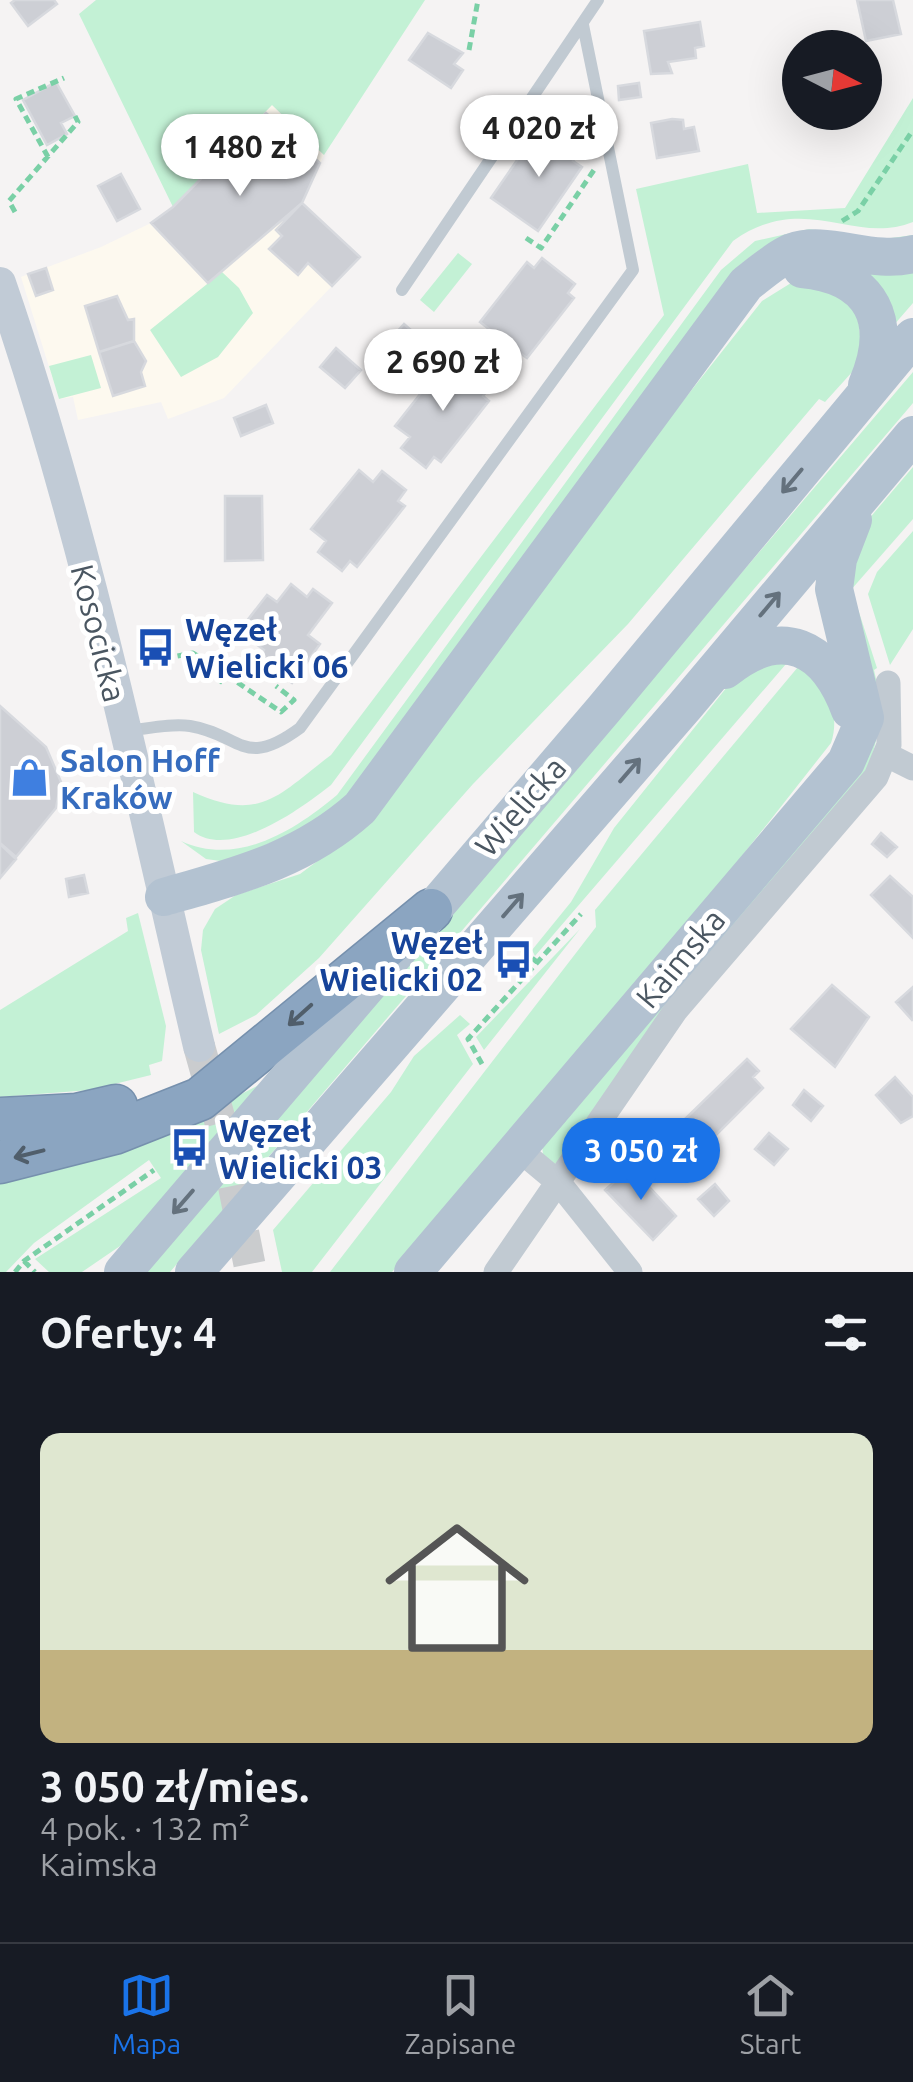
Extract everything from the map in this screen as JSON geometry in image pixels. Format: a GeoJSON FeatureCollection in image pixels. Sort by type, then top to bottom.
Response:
{"type":"FeatureCollection","features":[{"type":"Feature","properties":{"kind":"highway"},"geometry":{"type":"LineString","coordinates":[[0,1162],[114,1132],[175,1110],[220,1087],[430,910]]}},
{"type":"Feature","properties":{"kind":"highway"},"geometry":{"type":"LineString","coordinates":[[0,1119],[76,1115],[124,1105],[244,1064]]}},
{"type":"Feature","properties":{"kind":"main road"},"geometry":{"type":"LineString","coordinates":[[164,897],[277,863],[324,838],[360,808],[734,298],[790,253],[804,250],[874,259],[913,254]]}},
{"type":"Feature","properties":{"kind":"main road"},"geometry":{"type":"LineString","coordinates":[[770,268],[840,277],[863,292],[876,313],[878,352],[854,406]]}},
{"type":"Feature","properties":{"kind":"main road","name":"Wielicka"},"geometry":{"type":"LineString","coordinates":[[123,1272],[913,337]]}},
{"type":"Feature","properties":{"kind":"main road","name":"Wielicka"},"geometry":{"type":"LineString","coordinates":[[194,1272],[685,706],[913,435]]}},
{"type":"Feature","properties":{"kind":"main road"},"geometry":{"type":"LineString","coordinates":[[869,753],[864,707],[838,612],[834,580],[843,541],[872,482]]}},
{"type":"Feature","properties":{"kind":"main road"},"geometry":{"type":"LineString","coordinates":[[685,706],[744,657],[767,647],[793,646],[818,656],[841,686],[854,728],[869,753]]}},
{"type":"Feature","properties":{"kind":"main road"},"geometry":{"type":"LineString","coordinates":[[413,1272],[838,774],[869,753]]}},
{"type":"Feature","properties":{"kind":"street","name":"Kosocicka"},"geometry":{"type":"LineString","coordinates":[[0,283],[42,413],[124,731],[198,1046]]}},
{"type":"Feature","properties":{"kind":"street","name":"Kaimska"},"geometry":{"type":"LineString","coordinates":[[496,1272],[676,1010],[876,777],[869,753],[892,716],[888,683]]}},
{"type":"Feature","properties":{"kind":"street"},"geometry":{"type":"LineString","coordinates":[[869,753],[913,768]]}},
{"type":"Feature","properties":{"kind":"street"},"geometry":{"type":"LineString","coordinates":[[518,1148],[559,1182],[630,1272]]}},
{"type":"Feature","properties":{"kind":"lane"},"geometry":{"type":"LineString","coordinates":[[402,290],[598,0]]}},
{"type":"Feature","properties":{"kind":"lane"},"geometry":{"type":"LineString","coordinates":[[124,731],[188,725],[236,746],[254,749],[270,746],[300,728],[633,270],[582,40],[583,25]]}},
{"type":"Feature","properties":{"kind":"path"},"geometry":{"type":"LineString","coordinates":[[469,50],[478,0]]}},
{"type":"Feature","properties":{"kind":"path"},"geometry":{"type":"LineString","coordinates":[[48,156],[16,99],[64,78]]}},
{"type":"Feature","properties":{"kind":"path"},"geometry":{"type":"LineString","coordinates":[[15,212],[9,201],[78,122],[75,116]]}},
{"type":"Feature","properties":{"kind":"path"},"geometry":{"type":"LineString","coordinates":[[832,227],[858,212],[913,130]]}},
{"type":"Feature","properties":{"kind":"path"},"geometry":{"type":"LineString","coordinates":[[526,238],[542,248],[596,168],[601,168]]}},
{"type":"Feature","properties":{"kind":"path"},"geometry":{"type":"LineString","coordinates":[[152,661],[193,653],[281,712],[294,700],[276,686]]}},
{"type":"Feature","properties":{"kind":"path"},"geometry":{"type":"LineString","coordinates":[[219,683],[225,674]]}},
{"type":"Feature","properties":{"kind":"path"},"geometry":{"type":"LineString","coordinates":[[482,1064],[468,1039],[581,914]]}},
{"type":"Feature","properties":{"kind":"path"},"geometry":{"type":"LineString","coordinates":[[522,950],[537,962]]}},
{"type":"Feature","properties":{"kind":"path"},"geometry":{"type":"LineString","coordinates":[[15,1272],[24,1260],[154,1170]]}},
{"type":"Feature","properties":{"kind":"path"},"geometry":{"type":"LineString","coordinates":[[24,1260],[35,1272]]}},
{"type":"Feature","properties":{"kind":"shaded area"},"geometry":{"type":"Polygon","coordinates":[[[272,105],[324,155],[303,203],[360,257],[224,398],[168,419],[161,402],[78,420],[73,397],[59,399],[21,277],[151,223],[173,207],[272,105]]]}},
{"type":"Feature","properties":{"kind":"green space"},"geometry":{"type":"Polygon","coordinates":[[[96,0],[425,0],[324,155],[272,105],[173,207],[79,14],[96,0]]]}},
{"type":"Feature","properties":{"kind":"green space"},"geometry":{"type":"Polygon","coordinates":[[[913,98],[913,222],[870,228],[806,219],[783,220],[733,241],[331,785],[285,817],[246,835],[209,839],[194,832],[193,792],[236,805],[268,800],[331,755],[664,315],[636,189],[748,164],[757,213],[845,208],[913,98]]]}},
{"type":"Feature","properties":{"kind":"green space"},"geometry":{"type":"Polygon","coordinates":[[[809,229],[877,240],[913,235],[913,245],[754,254],[741,264],[372,771],[324,819],[228,862],[206,859],[181,841],[223,850],[244,847],[284,832],[337,795],[721,270],[755,241],[809,229]]]}},
{"type":"Feature","properties":{"kind":"green space"},"geometry":{"type":"Polygon","coordinates":[[[458,253],[472,264],[434,312],[420,300],[458,253]]]}},
{"type":"Feature","properties":{"kind":"green space"},"geometry":{"type":"Polygon","coordinates":[[[856,266],[913,266],[913,303],[893,326],[856,266]]]}},
{"type":"Feature","properties":{"kind":"green space"},"geometry":{"type":"Polygon","coordinates":[[[222,272],[239,288],[253,313],[218,357],[181,377],[150,330],[222,272]]]}},
{"type":"Feature","properties":{"kind":"green space"},"geometry":{"type":"Polygon","coordinates":[[[791,283],[856,300],[863,360],[825,402],[819,399],[628,624],[473,784],[319,958],[256,1015],[219,1034],[201,950],[203,930],[215,909],[236,895],[300,874],[374,819],[675,411],[762,301],[791,283]]]}},
{"type":"Feature","properties":{"kind":"green space"},"geometry":{"type":"Polygon","coordinates":[[[91,355],[101,388],[59,399],[49,366],[91,355]]]}},
{"type":"Feature","properties":{"kind":"green space"},"geometry":{"type":"Polygon","coordinates":[[[913,372],[913,403],[896,423],[170,1272],[145,1272],[913,372]]]}},
{"type":"Feature","properties":{"kind":"green space"},"geometry":{"type":"Polygon","coordinates":[[[913,467],[913,519],[843,599],[862,527],[913,467]]]}},
{"type":"Feature","properties":{"kind":"green space"},"geometry":{"type":"Polygon","coordinates":[[[913,531],[913,629],[890,665],[868,594],[877,572],[913,531]]]}},
{"type":"Feature","properties":{"kind":"green space"},"geometry":{"type":"Polygon","coordinates":[[[857,606],[877,668],[874,670],[880,710],[875,747],[866,773],[561,1163],[553,1164],[543,1155],[542,1144],[856,776],[857,606]]]}},
{"type":"Feature","properties":{"kind":"green space"},"geometry":{"type":"Polygon","coordinates":[[[792,657],[535,956],[532,950],[571,902],[614,828],[739,672],[792,657]]]}},
{"type":"Feature","properties":{"kind":"green space"},"geometry":{"type":"Polygon","coordinates":[[[803,661],[819,677],[830,698],[834,720],[831,743],[631,997],[392,1272],[330,1272],[596,927],[595,910],[803,661]]]}},
{"type":"Feature","properties":{"kind":"green space"},"geometry":{"type":"Polygon","coordinates":[[[138,913],[166,1026],[162,1061],[149,1065],[151,1075],[90,1090],[0,1097],[0,1010],[128,931],[126,918],[138,913]]]}},
{"type":"Feature","properties":{"kind":"green space"},"geometry":{"type":"Polygon","coordinates":[[[580,929],[484,1050],[476,1037],[580,929]]]}},
{"type":"Feature","properties":{"kind":"green space"},"geometry":{"type":"Polygon","coordinates":[[[460,1015],[470,1024],[457,1035],[473,1064],[312,1272],[282,1272],[273,1230],[391,1092],[414,1056],[460,1015]]]}},
{"type":"Feature","properties":{"kind":"green space"},"geometry":{"type":"Polygon","coordinates":[[[263,1083],[123,1244],[82,1272],[49,1272],[35,1259],[161,1178],[149,1160],[34,1243],[6,1272],[0,1272],[0,1177],[196,1117],[263,1083]]]}},
{"type":"Feature","properties":{"kind":"building"},"geometry":{"type":"Polygon","coordinates":[[[54,0],[57,4],[28,26],[11,3],[54,0]]]}},
{"type":"Feature","properties":{"kind":"building"},"geometry":{"type":"Polygon","coordinates":[[[857,0],[893,0],[901,34],[882,38],[882,30],[864,30],[857,0]]]}},
{"type":"Feature","properties":{"kind":"building"},"geometry":{"type":"Polygon","coordinates":[[[700,22],[704,46],[695,48],[696,58],[668,62],[672,73],[651,74],[644,31],[700,22]]]}},
{"type":"Feature","properties":{"kind":"building"},"geometry":{"type":"Polygon","coordinates":[[[428,33],[463,53],[454,64],[463,70],[451,88],[409,60],[428,33]]]}},
{"type":"Feature","properties":{"kind":"building"},"geometry":{"type":"Polygon","coordinates":[[[56,82],[75,116],[61,123],[67,134],[47,145],[23,100],[56,82]]]}},
{"type":"Feature","properties":{"kind":"building"},"geometry":{"type":"Polygon","coordinates":[[[639,83],[641,97],[619,100],[618,86],[639,83]]]}},
{"type":"Feature","properties":{"kind":"building"},"geometry":{"type":"Polygon","coordinates":[[[266,113],[320,163],[302,203],[208,283],[151,223],[173,207],[266,113]]]}},
{"type":"Feature","properties":{"kind":"building"},"geometry":{"type":"Polygon","coordinates":[[[683,120],[684,129],[694,127],[699,151],[657,158],[651,123],[683,120]]]}},
{"type":"Feature","properties":{"kind":"building"},"geometry":{"type":"Polygon","coordinates":[[[535,134],[549,144],[556,134],[580,151],[573,161],[582,167],[538,231],[491,198],[535,134]]]}},
{"type":"Feature","properties":{"kind":"building"},"geometry":{"type":"Polygon","coordinates":[[[121,174],[140,209],[117,221],[98,186],[121,174]]]}},
{"type":"Feature","properties":{"kind":"building"},"geometry":{"type":"Polygon","coordinates":[[[302,203],[360,257],[332,286],[308,263],[298,275],[269,249],[282,236],[276,230],[302,203]]]}},
{"type":"Feature","properties":{"kind":"building"},"geometry":{"type":"Polygon","coordinates":[[[542,258],[575,284],[568,293],[574,298],[527,358],[517,351],[510,361],[486,343],[494,333],[480,322],[527,262],[534,268],[542,258]]]}},
{"type":"Feature","properties":{"kind":"building"},"geometry":{"type":"Polygon","coordinates":[[[46,268],[53,290],[36,296],[28,274],[46,268]]]}},
{"type":"Feature","properties":{"kind":"building"},"geometry":{"type":"Polygon","coordinates":[[[117,296],[128,320],[134,319],[134,341],[99,352],[85,306],[117,296]]]}},
{"type":"Feature","properties":{"kind":"building"},"geometry":{"type":"Polygon","coordinates":[[[404,324],[420,338],[404,356],[388,342],[404,324]]]}},
{"type":"Feature","properties":{"kind":"building"},"geometry":{"type":"Polygon","coordinates":[[[134,341],[146,361],[141,372],[145,386],[113,396],[99,352],[134,341]]]}},
{"type":"Feature","properties":{"kind":"building"},"geometry":{"type":"Polygon","coordinates":[[[336,348],[361,370],[345,388],[320,367],[336,348]]]}},
{"type":"Feature","properties":{"kind":"building"},"geometry":{"type":"Polygon","coordinates":[[[443,365],[458,376],[466,366],[491,386],[483,396],[489,401],[441,462],[434,457],[426,468],[401,448],[410,437],[395,426],[443,365]]]}},
{"type":"Feature","properties":{"kind":"building"},"geometry":{"type":"Polygon","coordinates":[[[266,405],[273,423],[241,436],[234,418],[266,405]]]}},
{"type":"Feature","properties":{"kind":"building"},"geometry":{"type":"Polygon","coordinates":[[[359,470],[373,482],[382,471],[406,490],[398,501],[405,506],[357,567],[350,561],[342,571],[318,552],[326,541],[311,529],[359,470]]]}},
{"type":"Feature","properties":{"kind":"building"},"geometry":{"type":"Polygon","coordinates":[[[225,496],[262,496],[263,560],[225,561],[225,496]]]}},
{"type":"Feature","properties":{"kind":"building"},"geometry":{"type":"Polygon","coordinates":[[[291,584],[307,597],[313,589],[332,603],[308,635],[320,644],[292,683],[276,671],[271,677],[254,664],[264,650],[248,638],[255,628],[246,622],[267,595],[277,602],[291,584]]]}},
{"type":"Feature","properties":{"kind":"building","name":"Salon Hoff Kraków"},"geometry":{"type":"Polygon","coordinates":[[[0,706],[46,747],[61,782],[56,808],[16,857],[0,843],[0,706]]]}},
{"type":"Feature","properties":{"kind":"building"},"geometry":{"type":"Polygon","coordinates":[[[881,833],[897,847],[887,857],[872,844],[881,833]]]}},
{"type":"Feature","properties":{"kind":"building"},"geometry":{"type":"Polygon","coordinates":[[[0,844],[16,859],[0,878],[0,844]]]}},
{"type":"Feature","properties":{"kind":"building"},"geometry":{"type":"Polygon","coordinates":[[[84,875],[88,893],[69,897],[66,879],[84,875]]]}},
{"type":"Feature","properties":{"kind":"building"},"geometry":{"type":"Polygon","coordinates":[[[890,876],[913,897],[913,938],[871,895],[890,876]]]}},
{"type":"Feature","properties":{"kind":"building"},"geometry":{"type":"Polygon","coordinates":[[[832,985],[869,1017],[835,1067],[791,1029],[832,985]]]}},
{"type":"Feature","properties":{"kind":"building"},"geometry":{"type":"Polygon","coordinates":[[[913,987],[913,1019],[912,1020],[896,1002],[913,987]]]}},
{"type":"Feature","properties":{"kind":"building"},"geometry":{"type":"Polygon","coordinates":[[[747,1059],[759,1071],[753,1077],[763,1088],[709,1142],[685,1119],[747,1059]]]}},
{"type":"Feature","properties":{"kind":"building"},"geometry":{"type":"Polygon","coordinates":[[[895,1077],[913,1097],[913,1116],[901,1123],[876,1095],[895,1077]]]}},
{"type":"Feature","properties":{"kind":"building"},"geometry":{"type":"Polygon","coordinates":[[[804,1090],[823,1106],[811,1121],[793,1105],[804,1090]]]}},
{"type":"Feature","properties":{"kind":"building"},"geometry":{"type":"Polygon","coordinates":[[[769,1133],[788,1149],[774,1165],[755,1149],[769,1133]]]}},
{"type":"Feature","properties":{"kind":"building"},"geometry":{"type":"Polygon","coordinates":[[[631,1167],[676,1216],[653,1240],[605,1190],[631,1167]]]}},
{"type":"Feature","properties":{"kind":"building"},"geometry":{"type":"Polygon","coordinates":[[[715,1184],[729,1201],[714,1216],[698,1199],[715,1184]]]}},
{"type":"Feature","properties":{"kind":"tunnel"},"geometry":{"type":"LineString","coordinates":[[199,1046],[223,1131],[251,1272]]}},
{"type":"Feature","properties":{"kind":"place","name":"Węzeł Wielicki 06"},"geometry":{"type":"Point","coordinates":[155,647]}},
{"type":"Feature","properties":{"kind":"place","name":"Salon Hoff Kraków"},"geometry":{"type":"Point","coordinates":[30,778]}},
{"type":"Feature","properties":{"kind":"place","name":"Węzeł Wielicki 02"},"geometry":{"type":"Point","coordinates":[513,960]}},
{"type":"Feature","properties":{"kind":"place","name":"Węzeł Wielicki 03"},"geometry":{"type":"Point","coordinates":[189,1148]}}]}
